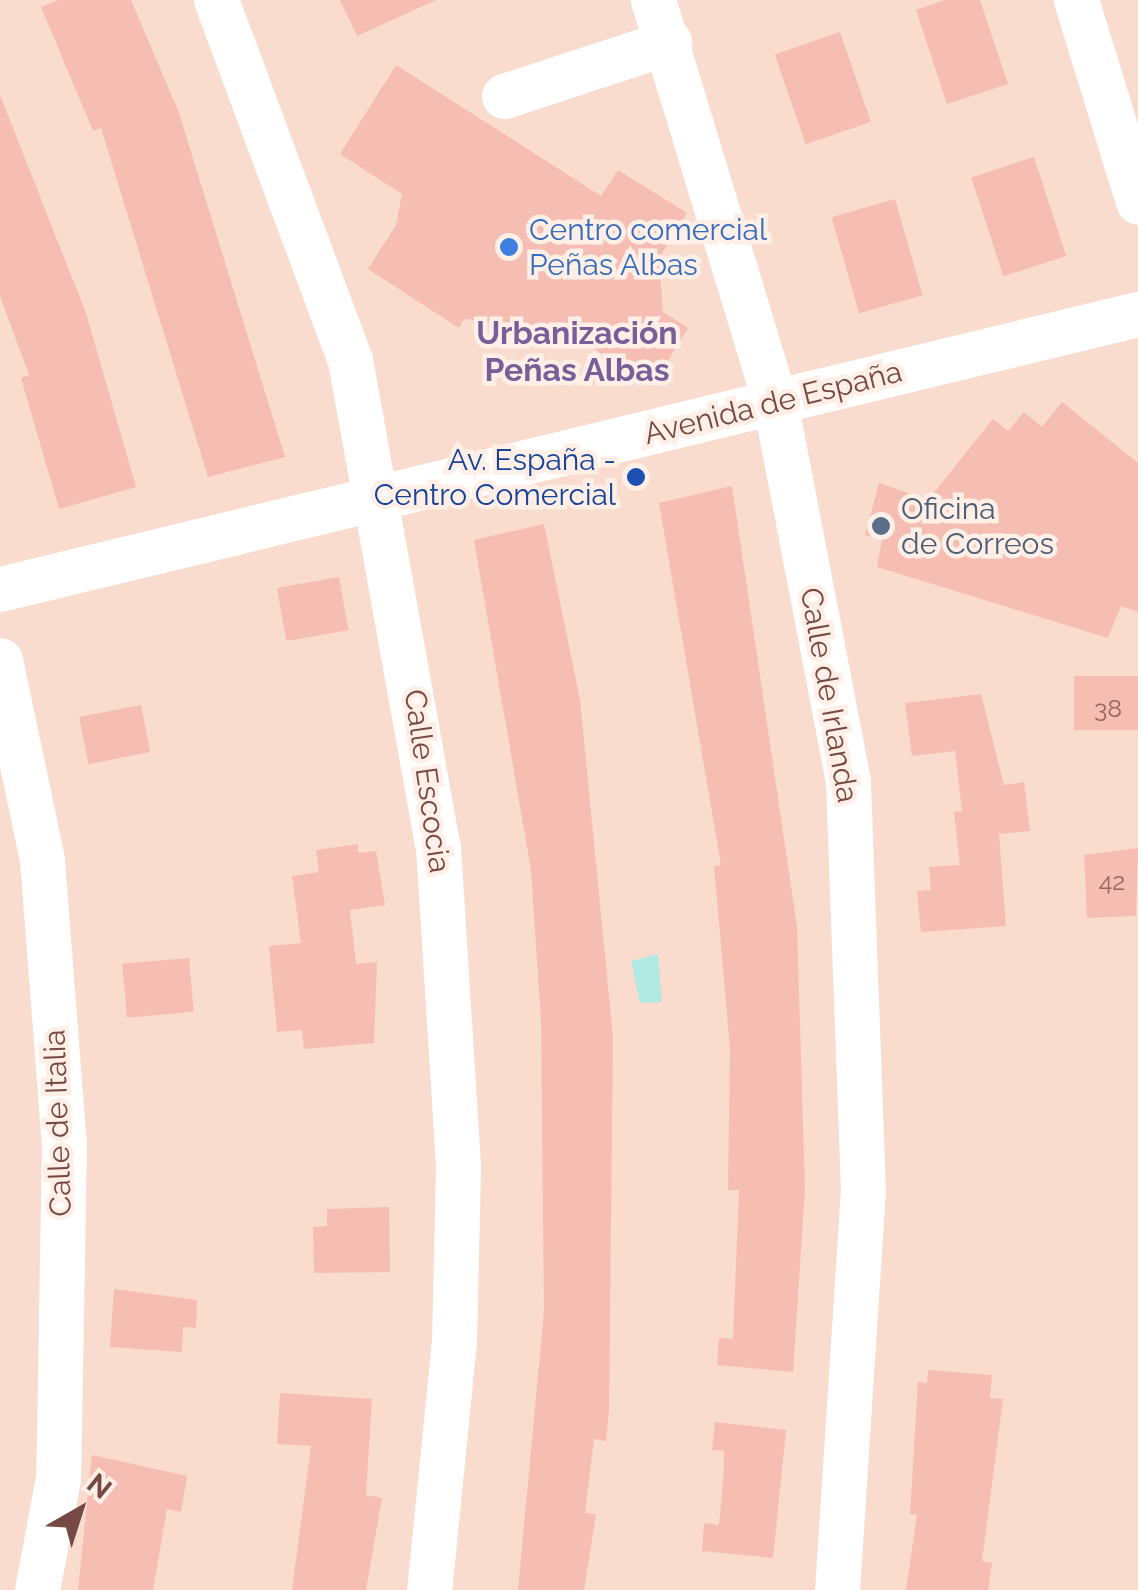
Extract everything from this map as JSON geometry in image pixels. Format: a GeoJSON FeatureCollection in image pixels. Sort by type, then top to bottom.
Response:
{"type":"FeatureCollection","features":[{"type":"Feature","properties":{"kind":"street","name":"Calle Escocia"},"geometry":{"type":"LineString","coordinates":[[216,0],[350,360],[379,500],[438,848],[454,1014],[454,1341],[429,1590]]}},
{"type":"Feature","properties":{"kind":"street","name":"Calle de Irlanda"},"geometry":{"type":"LineString","coordinates":[[653,0],[669,42],[775,402],[848,782],[862,1190],[838,1590]]}},
{"type":"Feature","properties":{"kind":"street"},"geometry":{"type":"LineString","coordinates":[[1076,0],[1138,202]]}},
{"type":"Feature","properties":{"kind":"street"},"geometry":{"type":"LineString","coordinates":[[504,96],[669,42]]}},
{"type":"Feature","properties":{"kind":"street","name":"Avenida de España"},"geometry":{"type":"LineString","coordinates":[[0,589],[1138,314]]}},
{"type":"Feature","properties":{"kind":"street","name":"Calle de Italia"},"geometry":{"type":"LineString","coordinates":[[0,660],[42,860],[64,1145],[58,1478],[37,1590]]}},
{"type":"Feature","properties":{"kind":"shaded area"},"geometry":{"type":"Polygon","coordinates":[[[0,0],[1138,0],[1138,1590],[0,1590],[0,0]]]}},
{"type":"Feature","properties":{"kind":"water"},"geometry":{"type":"Polygon","coordinates":[[[658,954],[662,1002],[640,1003],[631,961],[658,954]]]}},
{"type":"Feature","properties":{"kind":"building"},"geometry":{"type":"Polygon","coordinates":[[[59,0],[131,0],[179,113],[285,457],[208,477],[101,128],[93,131],[41,7],[59,0]]]}},
{"type":"Feature","properties":{"kind":"building"},"geometry":{"type":"Polygon","coordinates":[[[340,0],[436,0],[357,36],[340,0]]]}},
{"type":"Feature","properties":{"kind":"building"},"geometry":{"type":"Polygon","coordinates":[[[945,0],[980,0],[1008,84],[947,104],[916,10],[945,0]]]}},
{"type":"Feature","properties":{"kind":"building"},"geometry":{"type":"Polygon","coordinates":[[[840,32],[871,122],[806,144],[775,54],[840,32]]]}},
{"type":"Feature","properties":{"kind":"building"},"geometry":{"type":"Polygon","coordinates":[[[396,65],[601,196],[618,170],[687,213],[659,258],[663,312],[688,328],[652,386],[563,329],[464,319],[459,328],[368,269],[396,225],[402,194],[340,154],[396,65]]]}},
{"type":"Feature","properties":{"kind":"building"},"geometry":{"type":"Polygon","coordinates":[[[0,95],[86,313],[136,487],[59,509],[21,378],[29,375],[0,296],[0,95]]]}},
{"type":"Feature","properties":{"kind":"building"},"geometry":{"type":"Polygon","coordinates":[[[1034,157],[1066,256],[1003,276],[971,177],[1034,157]]]}},
{"type":"Feature","properties":{"kind":"building"},"geometry":{"type":"Polygon","coordinates":[[[895,199],[923,295],[859,313],[832,217],[895,199]]]}},
{"type":"Feature","properties":{"kind":"building"},"geometry":{"type":"Polygon","coordinates":[[[1062,402],[1138,463],[1138,612],[1121,606],[1108,638],[877,567],[882,539],[865,535],[879,483],[928,500],[993,419],[1008,431],[1024,412],[1042,427],[1062,402]]]}},
{"type":"Feature","properties":{"kind":"building"},"geometry":{"type":"Polygon","coordinates":[[[732,486],[797,927],[805,1189],[793,1372],[717,1365],[719,1338],[733,1339],[739,1190],[728,1190],[730,1048],[714,866],[721,865],[659,503],[732,486]]]}},
{"type":"Feature","properties":{"kind":"building"},"geometry":{"type":"Polygon","coordinates":[[[544,524],[580,700],[613,1037],[609,1411],[606,1441],[594,1439],[585,1513],[596,1514],[584,1590],[518,1590],[544,1311],[541,1021],[531,870],[474,540],[544,524]]]}},
{"type":"Feature","properties":{"kind":"building"},"geometry":{"type":"Polygon","coordinates":[[[339,577],[348,630],[286,641],[277,588],[339,577]]]}},
{"type":"Feature","properties":{"kind":"building"},"geometry":{"type":"Polygon","coordinates":[[[1074,676],[1138,676],[1138,730],[1074,730],[1074,676]]]}},
{"type":"Feature","properties":{"kind":"building"},"geometry":{"type":"Polygon","coordinates":[[[981,694],[1004,785],[1024,782],[1030,831],[999,834],[1006,926],[921,932],[917,891],[931,890],[929,867],[960,865],[954,812],[962,811],[955,751],[912,756],[905,703],[981,694]]]}},
{"type":"Feature","properties":{"kind":"building"},"geometry":{"type":"Polygon","coordinates":[[[141,705],[150,752],[88,764],[79,717],[141,705]]]}},
{"type":"Feature","properties":{"kind":"building"},"geometry":{"type":"Polygon","coordinates":[[[358,844],[358,853],[376,851],[385,905],[350,910],[356,964],[377,962],[374,1043],[304,1049],[302,1030],[277,1032],[269,946],[301,943],[292,876],[319,872],[316,850],[358,844]]]}},
{"type":"Feature","properties":{"kind":"building"},"geometry":{"type":"Polygon","coordinates":[[[1138,848],[1136,916],[1087,918],[1084,855],[1138,848]]]}},
{"type":"Feature","properties":{"kind":"building"},"geometry":{"type":"Polygon","coordinates":[[[189,958],[194,1012],[127,1018],[122,964],[189,958]]]}},
{"type":"Feature","properties":{"kind":"building"},"geometry":{"type":"Polygon","coordinates":[[[389,1207],[390,1272],[314,1273],[313,1227],[327,1226],[327,1209],[389,1207]]]}},
{"type":"Feature","properties":{"kind":"building"},"geometry":{"type":"Polygon","coordinates":[[[114,1289],[197,1300],[196,1328],[183,1327],[182,1352],[110,1347],[114,1289]]]}},
{"type":"Feature","properties":{"kind":"building"},"geometry":{"type":"Polygon","coordinates":[[[928,1370],[992,1375],[990,1398],[1003,1399],[982,1561],[992,1563],[988,1590],[906,1590],[917,1515],[910,1514],[918,1382],[927,1383],[928,1370]]]}},
{"type":"Feature","properties":{"kind":"building"},"geometry":{"type":"Polygon","coordinates":[[[280,1393],[372,1399],[366,1495],[382,1498],[366,1590],[292,1590],[311,1446],[277,1444],[280,1393]]]}},
{"type":"Feature","properties":{"kind":"building"},"geometry":{"type":"Polygon","coordinates":[[[715,1422],[786,1430],[773,1558],[702,1551],[704,1523],[719,1525],[724,1451],[712,1450],[715,1422]]]}},
{"type":"Feature","properties":{"kind":"building"},"geometry":{"type":"Polygon","coordinates":[[[92,1455],[187,1476],[181,1512],[167,1509],[153,1590],[78,1590],[92,1455]]]}},
{"type":"Feature","properties":{"kind":"place","name":"Centro comercial Peñas Albas"},"geometry":{"type":"Point","coordinates":[509,247]}},
{"type":"Feature","properties":{"kind":"place","name":"Av. España - Centro Comercial"},"geometry":{"type":"Point","coordinates":[636,477]}},
{"type":"Feature","properties":{"kind":"place","name":"Oficina de Correos"},"geometry":{"type":"Point","coordinates":[881,526]}},
{"type":"Feature","properties":{"kind":"district","name":"Urbanización Peñas Albas"},"geometry":{"type":"Point","coordinates":[577,352]}}]}
